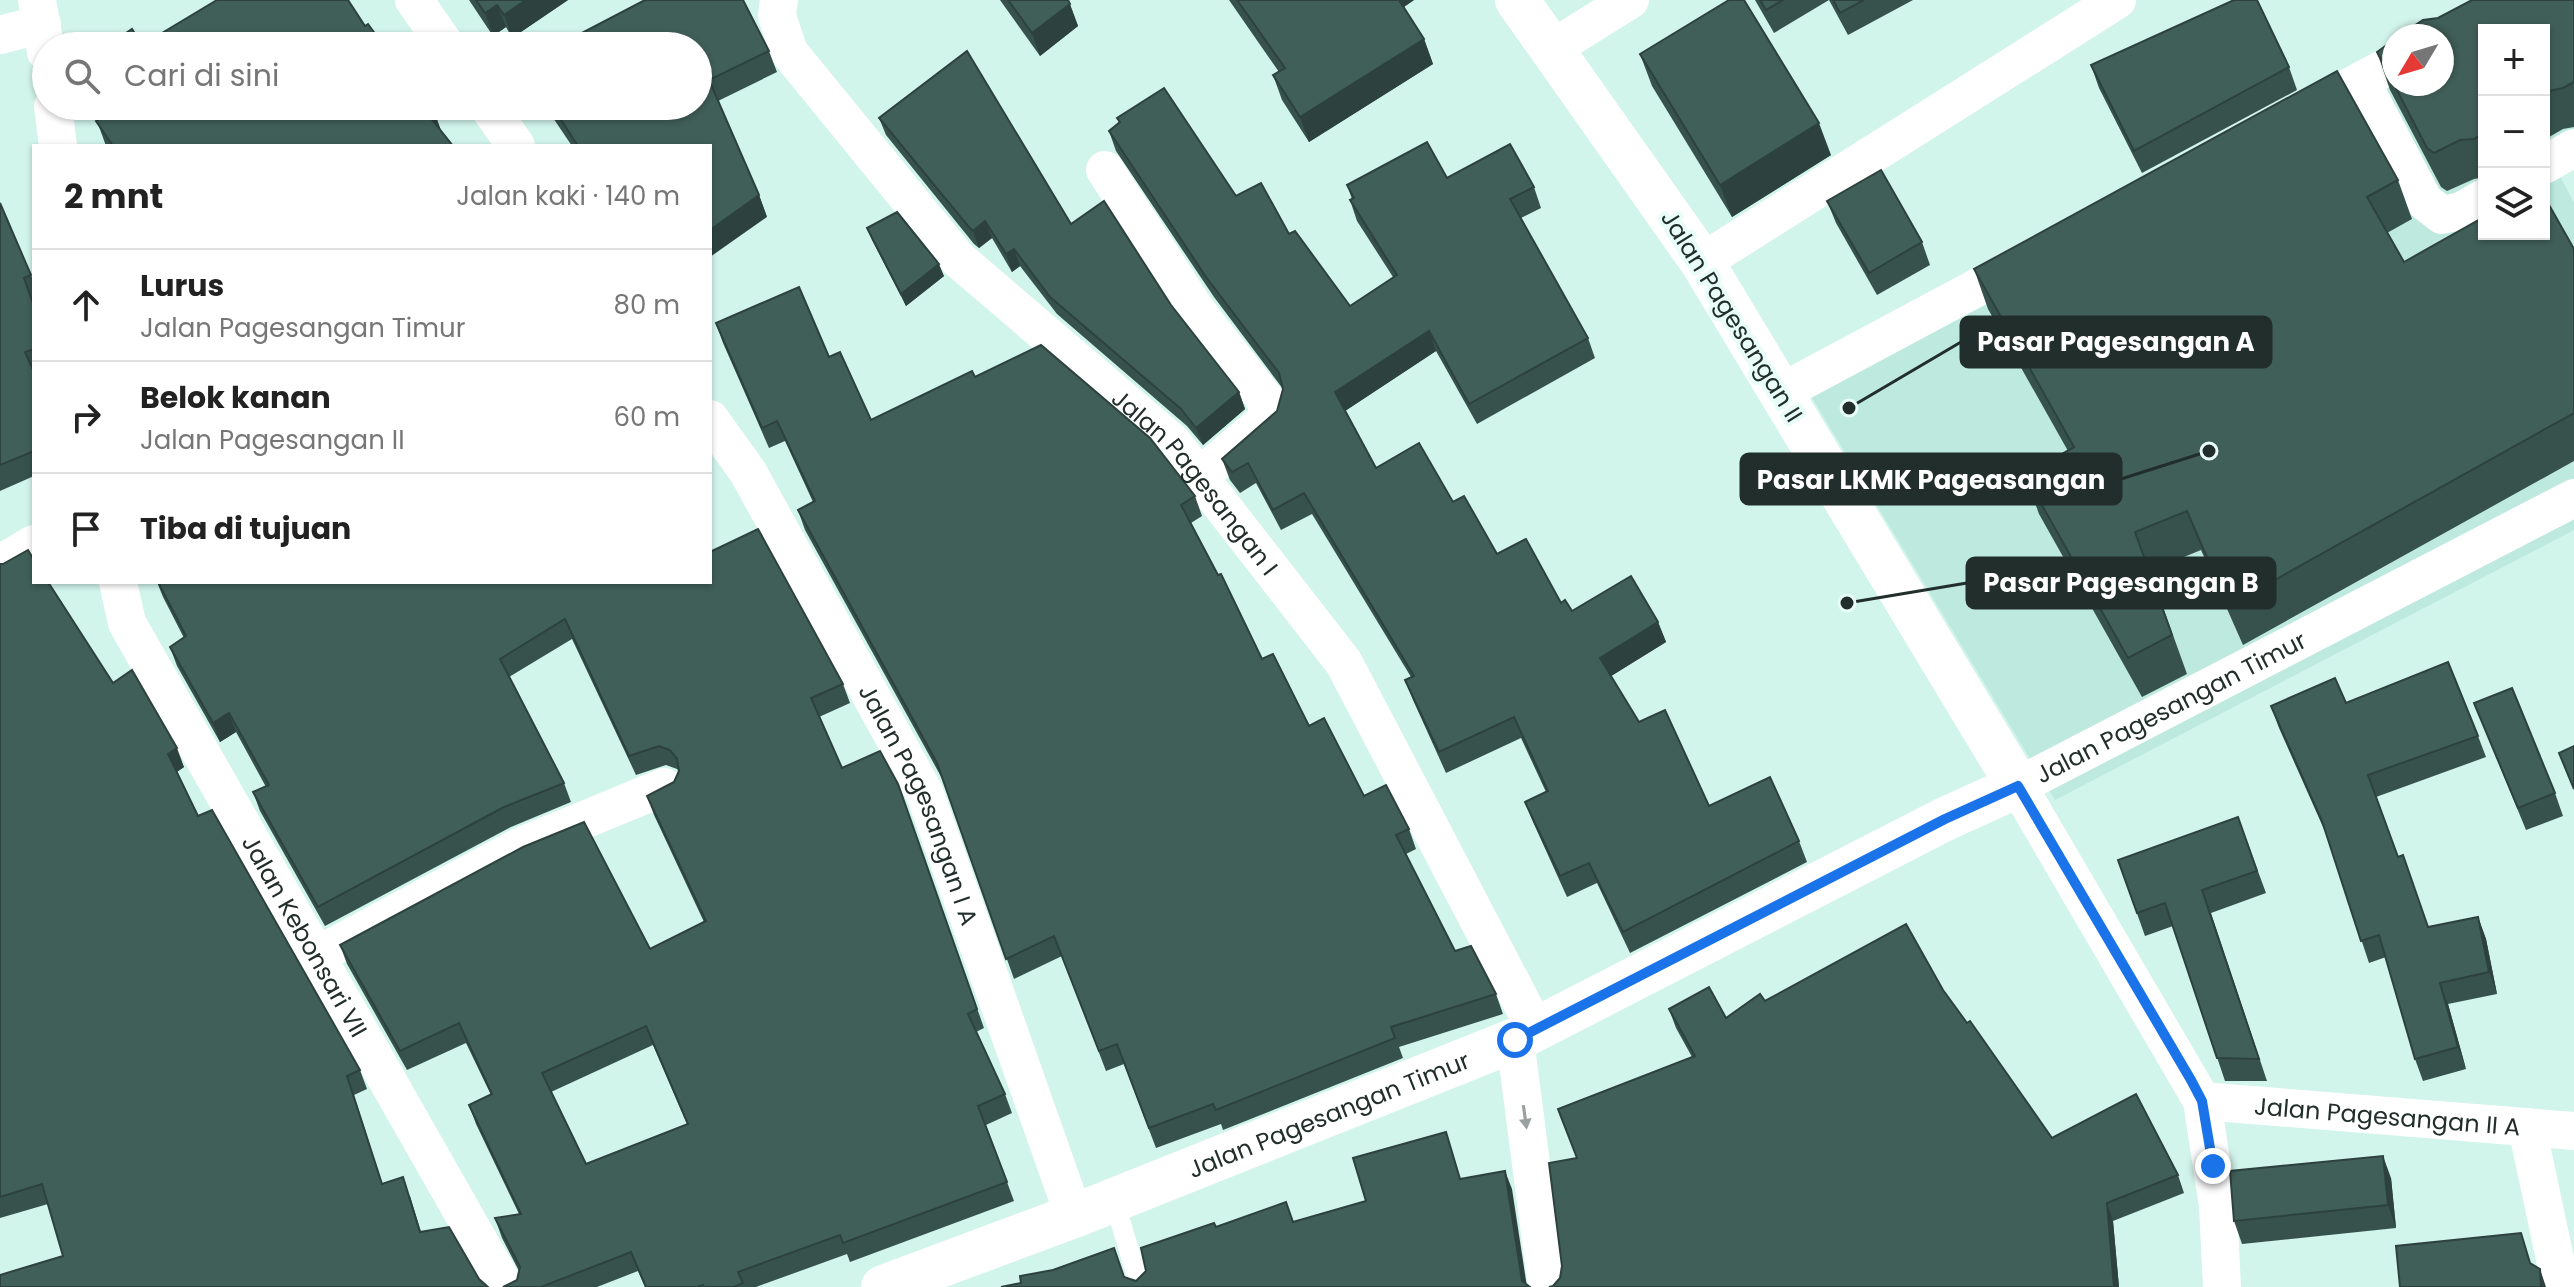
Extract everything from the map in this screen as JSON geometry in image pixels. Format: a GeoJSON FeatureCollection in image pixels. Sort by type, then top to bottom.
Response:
{"type":"FeatureCollection","features":[{"type":"Feature","properties":{"kind":"street"},"geometry":{"type":"LineString","coordinates":[[414,0],[436,32]]}},
{"type":"Feature","properties":{"kind":"street","name":"Jalan Pagesangan I"},"geometry":{"type":"LineString","coordinates":[[779,0],[777,16],[789,52],[958,259],[1173,443],[1344,663],[1526,1035]]}},
{"type":"Feature","properties":{"kind":"street","name":"Jalan Pagesangan II"},"geometry":{"type":"LineString","coordinates":[[1517,0],[1702,262],[2018,786],[2202,1101],[2218,1206],[2222,1287]]}},
{"type":"Feature","properties":{"kind":"street"},"geometry":{"type":"LineString","coordinates":[[1553,48],[1630,0]]}},
{"type":"Feature","properties":{"kind":"street"},"geometry":{"type":"LineString","coordinates":[[1702,262],[2117,0]]}},
{"type":"Feature","properties":{"kind":"street"},"geometry":{"type":"LineString","coordinates":[[0,35],[42,25]]}},
{"type":"Feature","properties":{"kind":"street"},"geometry":{"type":"LineString","coordinates":[[2279,125],[2378,72],[2424,201],[2442,215],[2461,211],[2478,201]]}},
{"type":"Feature","properties":{"kind":"street"},"geometry":{"type":"LineString","coordinates":[[55,120],[58,144]]}},
{"type":"Feature","properties":{"kind":"street"},"geometry":{"type":"LineString","coordinates":[[498,120],[515,144]]}},
{"type":"Feature","properties":{"kind":"street"},"geometry":{"type":"LineString","coordinates":[[2550,162],[2574,148]]}},
{"type":"Feature","properties":{"kind":"street"},"geometry":{"type":"LineString","coordinates":[[1105,170],[1196,310],[1265,399],[1269,414],[1265,421],[1199,477]]}},
{"type":"Feature","properties":{"kind":"street"},"geometry":{"type":"LineString","coordinates":[[1782,392],[2058,244]]}},
{"type":"Feature","properties":{"kind":"street","name":"Jalan Pagesangan I A"},"geometry":{"type":"LineString","coordinates":[[712,422],[748,472],[925,794],[1074,1216]]}},
{"type":"Feature","properties":{"kind":"street","name":"Jalan Pagesangan Timur"},"geometry":{"type":"LineString","coordinates":[[883,1287],[1074,1216],[1526,1035],[1945,819],[2018,786],[2574,498]]}},
{"type":"Feature","properties":{"kind":"street"},"geometry":{"type":"LineString","coordinates":[[0,564],[32,545]]}},
{"type":"Feature","properties":{"kind":"street","name":"Jalan Kebonsari VII"},"geometry":{"type":"LineString","coordinates":[[118,584],[127,623],[505,1287]]}},
{"type":"Feature","properties":{"kind":"street"},"geometry":{"type":"LineString","coordinates":[[316,956],[521,846],[664,787]]}},
{"type":"Feature","properties":{"kind":"street"},"geometry":{"type":"LineString","coordinates":[[1526,1035],[1547,1287]]}},
{"type":"Feature","properties":{"kind":"street","name":"Jalan Pagesangan II A"},"geometry":{"type":"LineString","coordinates":[[2202,1101],[2574,1131]]}},
{"type":"Feature","properties":{"kind":"street"},"geometry":{"type":"LineString","coordinates":[[2527,1127],[2561,1287]]}},
{"type":"Feature","properties":{"kind":"lane"},"geometry":{"type":"LineString","coordinates":[[1114,1200],[1140,1287]]}},
{"type":"Feature","properties":{"kind":"shaded area"},"geometry":{"type":"Polygon","coordinates":[[[2574,0],[2574,165],[2559,174],[2574,203],[2574,530],[2055,800],[1797,373],[2382,90],[2382,96],[2454,96],[2454,33],[2478,26],[2478,240],[2550,240],[2550,24],[2486,24],[2574,0]]]}},
{"type":"Feature","properties":{"kind":"building"},"geometry":{"type":"Polygon","coordinates":[[[217,0],[348,0],[365,26],[368,24],[374,32],[164,32],[217,0]]]}},
{"type":"Feature","properties":{"kind":"building"},"geometry":{"type":"Polygon","coordinates":[[[476,0],[526,0],[504,15],[497,5],[485,13],[476,0]]]}},
{"type":"Feature","properties":{"kind":"building"},"geometry":{"type":"Polygon","coordinates":[[[645,0],[743,0],[769,51],[712,79],[712,32],[584,32],[645,0]]]}},
{"type":"Feature","properties":{"kind":"building"},"geometry":{"type":"Polygon","coordinates":[[[1008,0],[1068,0],[1070,4],[1032,33],[1008,0]]]}},
{"type":"Feature","properties":{"kind":"building"},"geometry":{"type":"Polygon","coordinates":[[[1237,0],[1399,0],[1424,39],[1300,117],[1273,75],[1285,68],[1237,0]]]}},
{"type":"Feature","properties":{"kind":"building"},"geometry":{"type":"Polygon","coordinates":[[[1729,0],[1744,0],[1819,123],[1720,185],[1640,54],[1729,0]]]}},
{"type":"Feature","properties":{"kind":"building"},"geometry":{"type":"Polygon","coordinates":[[[1760,0],[1783,0],[1766,10],[1760,0]]]}},
{"type":"Feature","properties":{"kind":"building"},"geometry":{"type":"Polygon","coordinates":[[[1833,0],[1864,0],[1840,13],[1833,0]]]}},
{"type":"Feature","properties":{"kind":"building"},"geometry":{"type":"Polygon","coordinates":[[[2234,0],[2257,0],[2289,67],[2134,151],[2091,65],[2234,0]]]}},
{"type":"Feature","properties":{"kind":"building"},"geometry":{"type":"Polygon","coordinates":[[[2472,0],[2574,0],[2574,82],[2550,91],[2550,24],[2478,24],[2478,137],[2460,140],[2434,153],[2427,148],[2400,96],[2454,96],[2454,24],[2417,24],[2438,18],[2472,0]]]}},
{"type":"Feature","properties":{"kind":"building"},"geometry":{"type":"Polygon","coordinates":[[[967,51],[1071,224],[1104,201],[1171,305],[1239,392],[1196,428],[1181,409],[1050,297],[1014,249],[1006,254],[985,221],[973,231],[879,118],[967,51]]]}},
{"type":"Feature","properties":{"kind":"building"},"geometry":{"type":"Polygon","coordinates":[[[2337,71],[2398,180],[2367,197],[2404,262],[2478,220],[2478,240],[2550,240],[2550,207],[2574,249],[2574,413],[2228,606],[2187,511],[2135,532],[2172,635],[2128,658],[2025,475],[2074,447],[1974,269],[2337,71]]]}},
{"type":"Feature","properties":{"kind":"building"},"geometry":{"type":"Polygon","coordinates":[[[712,87],[759,195],[712,229],[712,144],[577,144],[561,120],[712,120],[712,87]]]}},
{"type":"Feature","properties":{"kind":"building"},"geometry":{"type":"Polygon","coordinates":[[[1164,88],[1236,196],[1261,183],[1289,234],[1295,231],[1350,306],[1397,275],[1350,200],[1354,198],[1347,185],[1427,142],[1447,178],[1510,144],[1534,187],[1510,199],[1588,338],[1469,404],[1429,331],[1335,392],[1376,468],[1419,443],[1453,502],[1464,496],[1497,554],[1526,539],[1561,603],[1565,600],[1572,611],[1631,576],[1658,622],[1600,658],[1639,722],[1665,710],[1709,806],[1770,777],[1799,841],[1623,932],[1589,863],[1560,876],[1525,802],[1548,791],[1514,717],[1439,752],[1405,680],[1414,676],[1304,493],[1273,510],[1248,463],[1232,472],[1222,459],[1277,411],[1283,389],[1279,373],[1206,277],[1109,131],[1120,122],[1117,118],[1164,88]]]}},
{"type":"Feature","properties":{"kind":"building"},"geometry":{"type":"Polygon","coordinates":[[[432,120],[451,144],[112,144],[96,121],[432,120]]]}},
{"type":"Feature","properties":{"kind":"building"},"geometry":{"type":"Polygon","coordinates":[[[1881,170],[1922,242],[1869,273],[1827,201],[1881,170]]]}},
{"type":"Feature","properties":{"kind":"building"},"geometry":{"type":"Polygon","coordinates":[[[0,203],[31,275],[24,278],[32,300],[32,350],[25,352],[32,368],[32,452],[0,465],[0,203]]]}},
{"type":"Feature","properties":{"kind":"building"},"geometry":{"type":"Polygon","coordinates":[[[897,212],[939,264],[901,294],[867,228],[897,212]]]}},
{"type":"Feature","properties":{"kind":"building"},"geometry":{"type":"Polygon","coordinates":[[[799,287],[829,357],[840,352],[871,420],[972,371],[975,377],[1041,345],[1150,438],[1195,496],[1181,505],[1218,575],[1221,574],[1262,659],[1273,654],[1309,726],[1324,718],[1364,796],[1386,785],[1409,829],[1396,835],[1455,951],[1471,946],[1496,994],[1391,1027],[1395,1038],[1216,1110],[1213,1104],[1149,1128],[1117,1044],[1099,1051],[1054,936],[1006,959],[937,763],[798,510],[815,501],[777,421],[762,428],[716,323],[799,287]]]}},
{"type":"Feature","properties":{"kind":"building"},"geometry":{"type":"Polygon","coordinates":[[[758,529],[843,684],[811,698],[842,768],[880,751],[898,784],[977,1009],[968,1014],[1005,1094],[978,1106],[1007,1182],[843,1243],[840,1235],[738,1272],[743,1283],[734,1287],[646,1287],[631,1252],[541,1287],[503,1287],[517,1280],[520,1267],[495,1218],[521,1214],[469,1105],[492,1094],[459,1023],[400,1051],[340,945],[523,847],[584,822],[650,949],[706,921],[647,796],[674,782],[679,771],[677,759],[670,750],[659,746],[629,756],[565,619],[500,659],[564,783],[504,807],[318,907],[253,792],[269,785],[229,713],[213,723],[170,647],[186,636],[159,584],[712,584],[712,551],[758,529]],[[646,1026],[542,1073],[586,1164],[688,1124],[646,1026]]]}},
{"type":"Feature","properties":{"kind":"building"},"geometry":{"type":"Polygon","coordinates":[[[28,550],[32,557],[32,584],[49,584],[113,683],[132,670],[177,748],[168,754],[198,816],[212,810],[360,1070],[347,1076],[382,1184],[403,1177],[420,1232],[449,1227],[479,1279],[488,1287],[0,1287],[0,1275],[63,1256],[42,1184],[0,1197],[0,564],[28,550]]]}},
{"type":"Feature","properties":{"kind":"building"},"geometry":{"type":"Polygon","coordinates":[[[2448,662],[2478,736],[2368,775],[2398,857],[2403,855],[2428,927],[2478,917],[2489,972],[2440,983],[2458,1047],[2415,1059],[2379,935],[2361,941],[2322,821],[2271,706],[2335,678],[2346,703],[2448,662]]]}},
{"type":"Feature","properties":{"kind":"building"},"geometry":{"type":"Polygon","coordinates":[[[2512,688],[2555,793],[2518,808],[2474,703],[2512,688]]]}},
{"type":"Feature","properties":{"kind":"building"},"geometry":{"type":"Polygon","coordinates":[[[2574,746],[2574,789],[2559,753],[2574,746]]]}},
{"type":"Feature","properties":{"kind":"building"},"geometry":{"type":"Polygon","coordinates":[[[2238,817],[2257,871],[2202,890],[2259,1059],[2217,1058],[2165,903],[2137,913],[2118,860],[2238,817]]]}},
{"type":"Feature","properties":{"kind":"building"},"geometry":{"type":"Polygon","coordinates":[[[1906,924],[1943,990],[1967,1023],[1970,1021],[2052,1138],[2136,1094],[2178,1175],[2107,1203],[2114,1287],[1549,1287],[1560,1278],[1562,1266],[1549,1163],[1577,1158],[1558,1109],[1695,1056],[1669,1009],[1709,987],[1726,1018],[1760,994],[1765,1001],[1906,924]]]}},
{"type":"Feature","properties":{"kind":"building"},"geometry":{"type":"Polygon","coordinates":[[[1446,1132],[1460,1179],[1505,1171],[1522,1281],[1530,1287],[1001,1287],[1021,1283],[1020,1276],[1053,1270],[1114,1248],[1124,1277],[1136,1281],[1146,1271],[1141,1248],[1214,1223],[1216,1227],[1286,1202],[1293,1222],[1366,1201],[1353,1158],[1446,1132]]]}},
{"type":"Feature","properties":{"kind":"building"},"geometry":{"type":"Polygon","coordinates":[[[2383,1156],[2388,1205],[2234,1221],[2230,1171],[2383,1156]]]}},
{"type":"Feature","properties":{"kind":"building"},"geometry":{"type":"Polygon","coordinates":[[[2521,1233],[2530,1263],[2540,1269],[2541,1287],[2400,1287],[2396,1246],[2521,1233]]]}},
{"type":"Feature","properties":{"kind":"place","name":"Pasar Pagesangan A"},"geometry":{"type":"Point","coordinates":[1849,408]}},
{"type":"Feature","properties":{"kind":"place","name":"Pasar LKMK Pageasangan"},"geometry":{"type":"Point","coordinates":[2209,451]}},
{"type":"Feature","properties":{"kind":"place","name":"Pasar Pagesangan B"},"geometry":{"type":"Point","coordinates":[1847,603]}},
{"type":"Feature","properties":{"kind":"route"},"geometry":{"type":"LineString","coordinates":[[1515,1040],[1945,819],[2018,786],[2202,1101],[2213,1166]]}}]}
